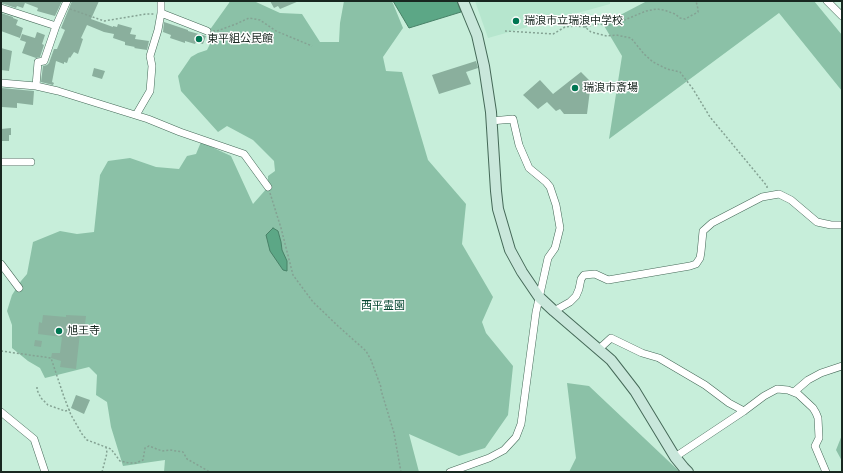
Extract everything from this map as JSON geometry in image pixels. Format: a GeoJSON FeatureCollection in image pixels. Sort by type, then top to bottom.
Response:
{"type":"FeatureCollection","features":[{"type":"Feature","properties":{"kind":"street"},"geometry":{"type":"LineString","coordinates":[[136,115],[150,91],[152,66],[150,56],[158,30],[161,13],[161,1]]}},
{"type":"Feature","properties":{"kind":"street"},"geometry":{"type":"LineString","coordinates":[[463,1],[476,35],[484,66],[491,112],[498,209],[510,250],[522,272],[539,297],[610,360],[635,391],[675,457],[688,472]]}},
{"type":"Feature","properties":{"kind":"street"},"geometry":{"type":"LineString","coordinates":[[827,1],[842,16]]}},
{"type":"Feature","properties":{"kind":"street"},"geometry":{"type":"LineString","coordinates":[[36,86],[38,62],[44,61],[56,26],[66,4]]}},
{"type":"Feature","properties":{"kind":"street"},"geometry":{"type":"LineString","coordinates":[[1,8],[56,26]]}},
{"type":"Feature","properties":{"kind":"street"},"geometry":{"type":"LineString","coordinates":[[161,13],[207,31]]}},
{"type":"Feature","properties":{"kind":"street"},"geometry":{"type":"LineString","coordinates":[[1,82],[36,86],[136,115],[244,154],[268,187]]}},
{"type":"Feature","properties":{"kind":"street"},"geometry":{"type":"LineString","coordinates":[[450,472],[489,458],[504,450],[516,437],[520,424],[539,297],[548,258],[555,248],[560,228],[556,205],[550,187],[529,168],[519,145],[513,119],[491,121]]}},
{"type":"Feature","properties":{"kind":"street"},"geometry":{"type":"LineString","coordinates":[[1,162],[31,162]]}},
{"type":"Feature","properties":{"kind":"street"},"geometry":{"type":"LineString","coordinates":[[554,311],[570,302],[576,296],[581,279],[584,275],[595,274],[608,280],[696,264],[700,258],[703,231],[712,223],[762,197],[779,194],[791,200],[817,222],[831,225],[842,225]]}},
{"type":"Feature","properties":{"kind":"street"},"geometry":{"type":"LineString","coordinates":[[1,264],[19,288]]}},
{"type":"Feature","properties":{"kind":"street"},"geometry":{"type":"LineString","coordinates":[[599,350],[611,338],[642,353],[659,358],[705,385],[729,403],[744,411]]}},
{"type":"Feature","properties":{"kind":"street"},"geometry":{"type":"LineString","coordinates":[[794,392],[808,380],[821,373],[842,366]]}},
{"type":"Feature","properties":{"kind":"street"},"geometry":{"type":"LineString","coordinates":[[675,457],[764,396],[777,389],[788,390],[798,394],[813,408],[816,413],[818,418],[819,438],[815,446],[826,472]]}},
{"type":"Feature","properties":{"kind":"street"},"geometry":{"type":"LineString","coordinates":[[1,412],[34,439],[45,472]]}},
{"type":"Feature","properties":{"kind":"path"},"geometry":{"type":"LineString","coordinates":[[505,31],[553,34],[565,28],[575,26],[585,27],[597,24],[615,24],[646,11],[657,9],[664,10],[685,19],[698,12],[696,1]]}},
{"type":"Feature","properties":{"kind":"path"},"geometry":{"type":"LineString","coordinates":[[66,4],[104,21],[161,13]]}},
{"type":"Feature","properties":{"kind":"path"},"geometry":{"type":"LineString","coordinates":[[207,31],[217,31],[249,18],[260,20],[276,31],[312,46]]}},
{"type":"Feature","properties":{"kind":"path"},"geometry":{"type":"LineString","coordinates":[[585,27],[591,32],[607,36],[616,35],[631,38],[644,54],[653,62],[667,69],[680,72],[693,88],[710,117],[767,186],[768,196]]}},
{"type":"Feature","properties":{"kind":"path"},"geometry":{"type":"LineString","coordinates":[[268,187],[281,228],[293,275],[313,302],[366,351],[371,360],[381,387],[394,433],[401,472]]}},
{"type":"Feature","properties":{"kind":"path"},"geometry":{"type":"LineString","coordinates":[[1,351],[51,358],[64,397],[82,434],[87,440],[111,449],[120,461],[136,463],[143,460],[145,448],[149,446],[162,451],[170,450],[183,452],[188,459],[210,472]]}},
{"type":"Feature","properties":{"kind":"path"},"geometry":{"type":"LineString","coordinates":[[37,387],[41,398],[48,405],[65,411],[70,410]]}},
{"type":"Feature","properties":{"kind":"path"},"geometry":{"type":"LineString","coordinates":[[102,472],[107,453],[106,448]]}},
{"type":"Feature","properties":{"kind":"shaded area"},"geometry":{"type":"Polygon","coordinates":[[[393,1],[457,1],[461,12],[409,28],[393,1]]]}},
{"type":"Feature","properties":{"kind":"shaded area","name":"瑞浪市立瑞浪中学校"},"geometry":{"type":"Polygon","coordinates":[[[475,1],[610,1],[610,4],[488,38],[475,1]]]}},
{"type":"Feature","properties":{"kind":"shaded area"},"geometry":{"type":"Polygon","coordinates":[[[273,228],[278,231],[282,250],[287,261],[287,271],[283,270],[270,251],[266,235],[273,228]]]}},
{"type":"Feature","properties":{"kind":"green space","name":"西平霊園"},"geometry":{"type":"Polygon","coordinates":[[[230,1],[255,1],[280,13],[302,14],[320,42],[339,42],[340,23],[344,1],[392,1],[403,28],[383,57],[386,71],[402,72],[428,160],[466,204],[462,244],[493,297],[482,322],[486,333],[513,366],[508,415],[485,448],[459,456],[409,434],[419,472],[164,472],[165,460],[123,466],[111,427],[107,402],[96,395],[97,375],[89,367],[45,378],[40,368],[28,361],[12,348],[12,325],[7,311],[12,295],[27,274],[33,242],[60,231],[77,234],[94,232],[100,175],[108,161],[130,158],[156,167],[179,169],[187,156],[196,154],[201,142],[231,156],[253,204],[268,187],[268,176],[275,171],[274,161],[253,140],[227,126],[218,132],[181,91],[178,76],[191,57],[207,50],[213,38],[209,31],[230,1]]]}},
{"type":"Feature","properties":{"kind":"green space"},"geometry":{"type":"Polygon","coordinates":[[[647,1],[814,1],[842,35],[842,91],[779,13],[609,139],[622,56],[603,24],[647,1]]]}},
{"type":"Feature","properties":{"kind":"green space"},"geometry":{"type":"Polygon","coordinates":[[[567,383],[589,386],[680,472],[569,472],[576,458],[567,383]]]}},
{"type":"Feature","properties":{"kind":"green space"},"geometry":{"type":"Polygon","coordinates":[[[842,435],[842,461],[836,450],[842,435]]]}},
{"type":"Feature","properties":{"kind":"building"},"geometry":{"type":"Polygon","coordinates":[[[1,1],[62,1],[55,16],[37,11],[38,8],[25,3],[23,8],[17,6],[16,8],[1,3],[1,1]]]}},
{"type":"Feature","properties":{"kind":"building"},"geometry":{"type":"Polygon","coordinates":[[[72,1],[99,1],[91,19],[113,27],[117,27],[118,24],[132,28],[130,34],[136,35],[135,39],[149,41],[147,50],[125,45],[125,42],[113,38],[114,34],[104,32],[87,25],[81,38],[83,39],[78,54],[74,52],[70,58],[69,57],[67,63],[64,62],[64,64],[56,61],[52,82],[54,83],[53,85],[41,82],[43,66],[49,63],[54,49],[57,49],[65,30],[61,28],[72,1]]]}},
{"type":"Feature","properties":{"kind":"building"},"geometry":{"type":"Polygon","coordinates":[[[270,1],[299,1],[280,9],[278,6],[274,8],[270,1]]]}},
{"type":"Feature","properties":{"kind":"building"},"geometry":{"type":"Polygon","coordinates":[[[1,13],[18,20],[16,25],[23,28],[20,38],[1,31],[1,13]]]}},
{"type":"Feature","properties":{"kind":"building"},"geometry":{"type":"Polygon","coordinates":[[[164,22],[206,36],[203,44],[196,42],[195,44],[185,41],[185,43],[170,38],[171,35],[163,32],[164,22]]]}},
{"type":"Feature","properties":{"kind":"building"},"geometry":{"type":"Polygon","coordinates":[[[37,32],[45,35],[42,44],[44,45],[40,57],[36,58],[22,53],[26,42],[20,40],[22,34],[35,38],[37,32]]]}},
{"type":"Feature","properties":{"kind":"building"},"geometry":{"type":"Polygon","coordinates":[[[1,48],[12,51],[9,71],[1,70],[1,48]]]}},
{"type":"Feature","properties":{"kind":"building"},"geometry":{"type":"Polygon","coordinates":[[[476,61],[478,68],[466,72],[471,84],[439,94],[432,75],[476,61]]]}},
{"type":"Feature","properties":{"kind":"building"},"geometry":{"type":"Polygon","coordinates":[[[94,68],[105,71],[102,79],[92,76],[94,68]]]}},
{"type":"Feature","properties":{"kind":"building","name":"瑞浪市斎場"},"geometry":{"type":"Polygon","coordinates":[[[581,72],[591,82],[587,114],[564,114],[560,109],[556,111],[547,102],[538,109],[523,95],[540,80],[553,94],[581,72]]]}},
{"type":"Feature","properties":{"kind":"building"},"geometry":{"type":"Polygon","coordinates":[[[1,88],[34,91],[33,105],[17,103],[17,108],[2,107],[1,88]]]}},
{"type":"Feature","properties":{"kind":"building"},"geometry":{"type":"Polygon","coordinates":[[[11,128],[9,141],[1,141],[1,129],[11,128]]]}},
{"type":"Feature","properties":{"kind":"building","name":"旭王寺"},"geometry":{"type":"Polygon","coordinates":[[[43,315],[66,317],[66,315],[86,316],[85,324],[81,324],[76,369],[60,367],[61,361],[51,358],[52,353],[60,353],[62,337],[38,334],[39,322],[42,323],[43,315]]]}},
{"type":"Feature","properties":{"kind":"building"},"geometry":{"type":"Polygon","coordinates":[[[35,340],[42,341],[41,347],[34,346],[35,340]]]}},
{"type":"Feature","properties":{"kind":"building"},"geometry":{"type":"Polygon","coordinates":[[[76,395],[90,400],[84,414],[71,408],[76,395]]]}},
{"type":"Feature","properties":{"kind":"place","name":"瑞浪市立瑞浪中学校"},"geometry":{"type":"Point","coordinates":[516,21]}},
{"type":"Feature","properties":{"kind":"place","name":"東平組公民館"},"geometry":{"type":"Point","coordinates":[199,39]}},
{"type":"Feature","properties":{"kind":"place","name":"瑞浪市斎場"},"geometry":{"type":"Point","coordinates":[575,88]}},
{"type":"Feature","properties":{"kind":"place","name":"旭王寺"},"geometry":{"type":"Point","coordinates":[59,331]}}]}
